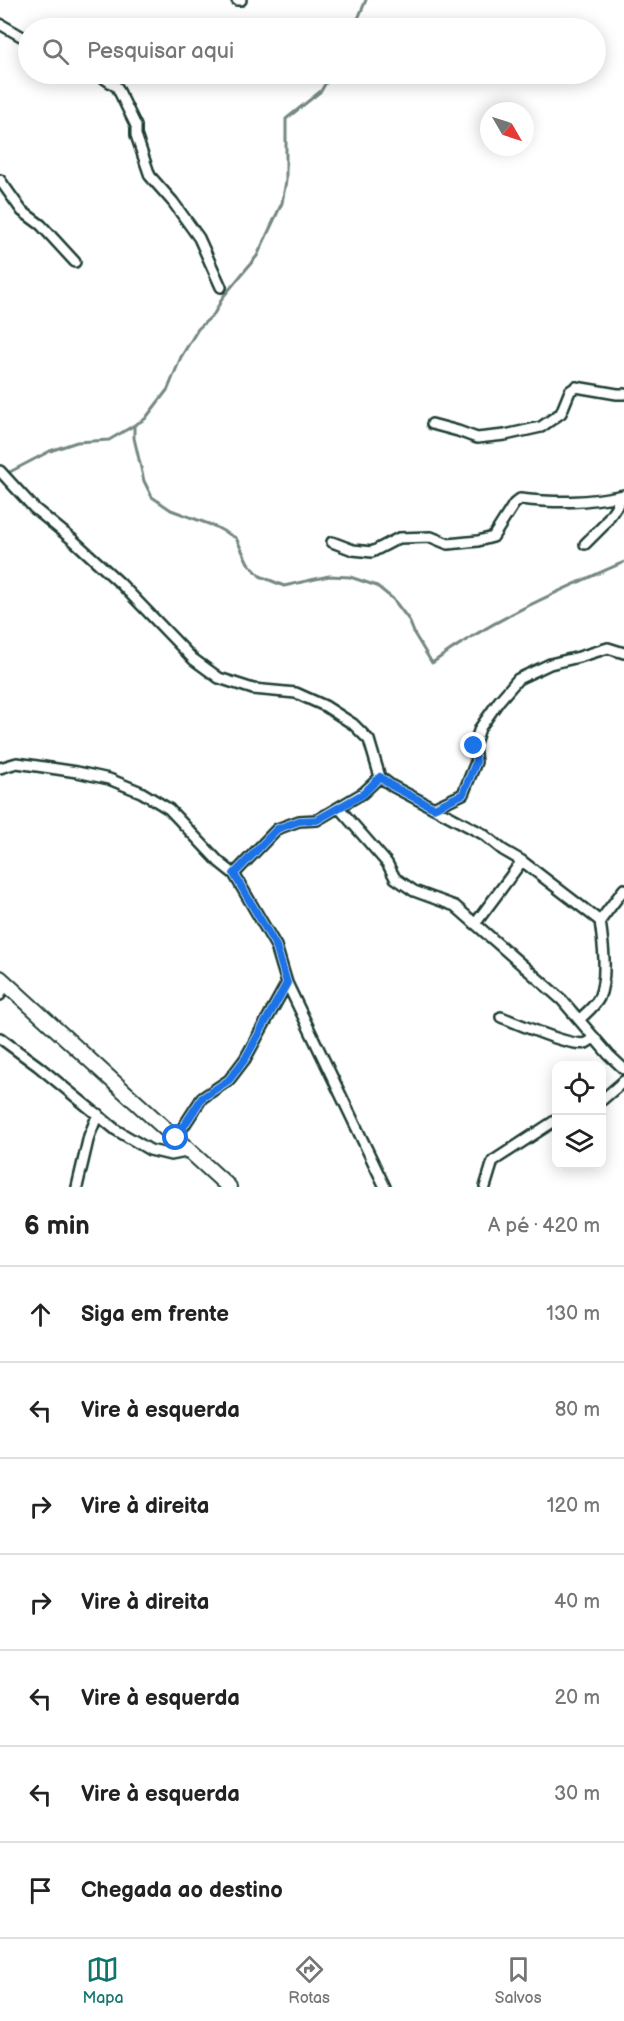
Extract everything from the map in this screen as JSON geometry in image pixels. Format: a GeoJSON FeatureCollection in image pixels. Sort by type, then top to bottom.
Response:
{"type":"FeatureCollection","features":[{"type":"Feature","properties":{"kind":"street"},"geometry":{"type":"LineString","coordinates":[[0,24],[18,34]]}},
{"type":"Feature","properties":{"kind":"street"},"geometry":{"type":"LineString","coordinates":[[113,84],[117,87],[136,126],[136,135],[150,176],[173,202],[199,238],[221,287]]}},
{"type":"Feature","properties":{"kind":"street"},"geometry":{"type":"LineString","coordinates":[[0,180],[22,211],[41,225],[75,262]]}},
{"type":"Feature","properties":{"kind":"street"},"geometry":{"type":"LineString","coordinates":[[432,424],[459,430],[477,438],[505,435],[541,427],[561,412],[570,391],[576,387],[624,394]]}},
{"type":"Feature","properties":{"kind":"street"},"geometry":{"type":"LineString","coordinates":[[0,471],[34,508],[122,584],[193,659],[219,678],[253,689],[296,693],[325,706],[353,724],[369,741],[380,777],[392,786],[483,834],[600,921],[604,945],[602,989],[598,1000],[580,1019]]}},
{"type":"Feature","properties":{"kind":"street"},"geometry":{"type":"LineString","coordinates":[[332,542],[353,550],[372,552],[399,538],[431,537],[448,544],[478,541],[494,537],[514,504],[520,500],[590,502],[624,495]]}},
{"type":"Feature","properties":{"kind":"street"},"geometry":{"type":"LineString","coordinates":[[585,544],[603,526],[624,495]]}},
{"type":"Feature","properties":{"kind":"street"},"geometry":{"type":"LineString","coordinates":[[434,808],[463,794],[476,762],[474,746],[480,728],[518,679],[550,664],[608,648],[624,653]]}},
{"type":"Feature","properties":{"kind":"street"},"geometry":{"type":"LineString","coordinates":[[0,768],[17,763],[77,772],[109,779],[141,792],[169,808],[219,862],[234,874],[276,946],[287,983],[385,1187]]}},
{"type":"Feature","properties":{"kind":"street"},"geometry":{"type":"LineString","coordinates":[[234,874],[277,829],[299,821],[317,820],[363,794],[380,777]]}},
{"type":"Feature","properties":{"kind":"street"},"geometry":{"type":"LineString","coordinates":[[339,808],[387,863],[395,878],[404,886],[455,906],[530,970],[580,1019],[624,1069]]}},
{"type":"Feature","properties":{"kind":"street"},"geometry":{"type":"LineString","coordinates":[[475,924],[522,861]]}},
{"type":"Feature","properties":{"kind":"street"},"geometry":{"type":"LineString","coordinates":[[600,921],[624,889]]}},
{"type":"Feature","properties":{"kind":"street"},"geometry":{"type":"LineString","coordinates":[[176,1138],[202,1098],[229,1080],[245,1059],[287,983]]}},
{"type":"Feature","properties":{"kind":"street"},"geometry":{"type":"LineString","coordinates":[[2,985],[229,1187]]}},
{"type":"Feature","properties":{"kind":"street"},"geometry":{"type":"LineString","coordinates":[[501,1017],[543,1034],[580,1043],[587,1042],[594,1037]]}},
{"type":"Feature","properties":{"kind":"street"},"geometry":{"type":"LineString","coordinates":[[0,1038],[116,1130],[150,1150],[171,1155],[191,1151]]}},
{"type":"Feature","properties":{"kind":"street"},"geometry":{"type":"LineString","coordinates":[[606,1097],[624,1081]]}},
{"type":"Feature","properties":{"kind":"street"},"geometry":{"type":"LineString","coordinates":[[77,1187],[89,1136],[98,1114]]}},
{"type":"Feature","properties":{"kind":"street"},"geometry":{"type":"LineString","coordinates":[[485,1187],[493,1161],[552,1123]]}},
{"type":"Feature","properties":{"kind":"waterway"},"geometry":{"type":"LineString","coordinates":[[358,18],[366,0]]}},
{"type":"Feature","properties":{"kind":"waterway"},"geometry":{"type":"LineString","coordinates":[[0,479],[50,451],[77,442],[109,440],[145,419],[168,389],[181,357],[198,329],[214,314],[223,297],[257,256],[282,203],[286,181],[286,119],[321,91],[325,84]]}},
{"type":"Feature","properties":{"kind":"waterway"},"geometry":{"type":"LineString","coordinates":[[134,425],[134,438],[144,481],[152,497],[171,510],[214,526],[236,538],[248,563],[260,576],[284,586],[329,576],[350,577],[377,586],[393,599],[409,620],[432,663],[501,620],[624,562]]}},
{"type":"Feature","properties":{"kind":"route"},"geometry":{"type":"LineString","coordinates":[[176,1138],[202,1098],[229,1080],[245,1059],[287,983],[276,946],[234,874],[277,829],[299,821],[317,820],[363,794],[380,777],[392,786],[434,808],[463,794],[476,762],[474,746]]}}]}
